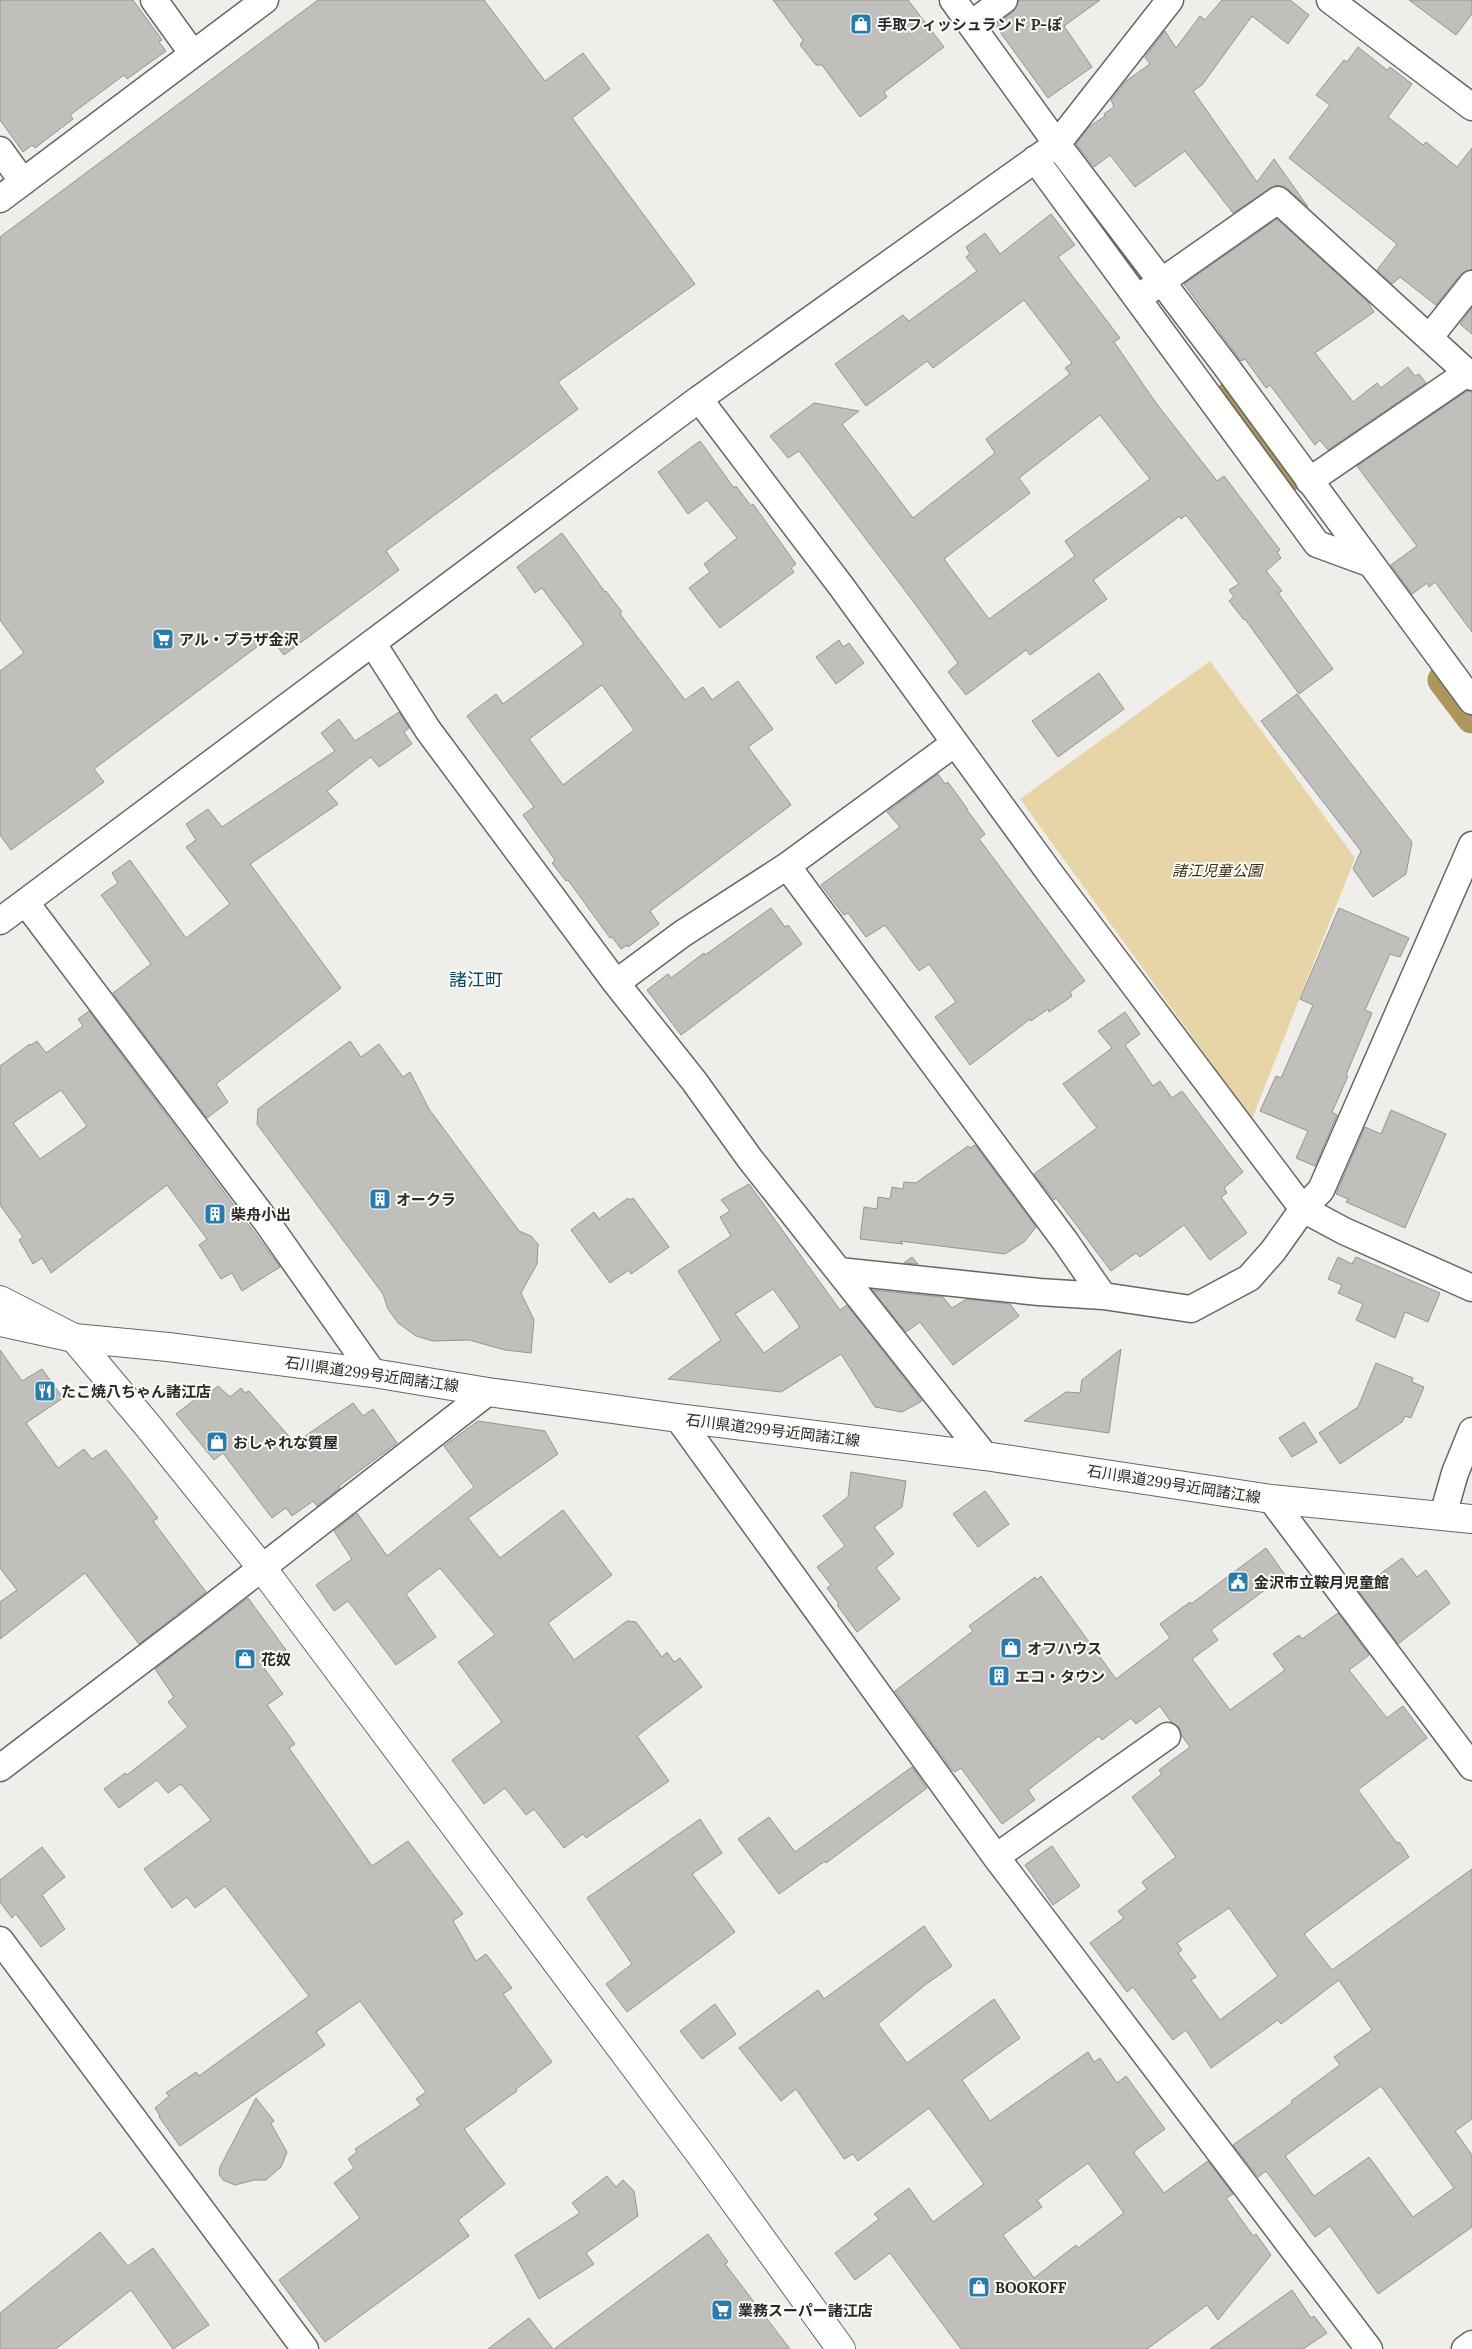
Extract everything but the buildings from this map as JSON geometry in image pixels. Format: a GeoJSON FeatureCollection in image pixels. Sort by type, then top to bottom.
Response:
{"type":"FeatureCollection","features":[{"type":"Feature","properties":{"kind":"main road"},"geometry":{"type":"LineString","coordinates":[[0,1300],[74,1338],[148,1426],[262,1568],[703,2158],[841,2349]]}},
{"type":"Feature","properties":{"kind":"main road"},"geometry":{"type":"LineString","coordinates":[[0,1322],[74,1338]]}},
{"type":"Feature","properties":{"kind":"main road","name":"石川県道299号近岡諸江線"},"geometry":{"type":"LineString","coordinates":[[74,1338],[178,1348],[373,1373],[488,1392],[678,1418],[985,1456],[1271,1499],[1472,1519]]}},
{"type":"Feature","properties":{"kind":"street"},"geometry":{"type":"LineString","coordinates":[[154,0],[193,54]]}},
{"type":"Feature","properties":{"kind":"street"},"geometry":{"type":"LineString","coordinates":[[0,199],[265,0]]}},
{"type":"Feature","properties":{"kind":"street"},"geometry":{"type":"LineString","coordinates":[[952,0],[1057,144],[1225,365],[1472,701]]}},
{"type":"Feature","properties":{"kind":"street"},"geometry":{"type":"LineString","coordinates":[[971,24],[1004,0]]}},
{"type":"Feature","properties":{"kind":"street"},"geometry":{"type":"LineString","coordinates":[[0,921],[699,399],[1057,144],[1170,0]]}},
{"type":"Feature","properties":{"kind":"street"},"geometry":{"type":"LineString","coordinates":[[1330,0],[1472,107]]}},
{"type":"Feature","properties":{"kind":"street"},"geometry":{"type":"LineString","coordinates":[[0,150],[24,182]]}},
{"type":"Feature","properties":{"kind":"street"},"geometry":{"type":"LineString","coordinates":[[1035,159],[1317,544],[1369,563]]}},
{"type":"Feature","properties":{"kind":"street"},"geometry":{"type":"LineString","coordinates":[[1138,298],[1278,200],[1470,375],[1309,481]]}},
{"type":"Feature","properties":{"kind":"street"},"geometry":{"type":"LineString","coordinates":[[1429,338],[1472,284]]}},
{"type":"Feature","properties":{"kind":"street"},"geometry":{"type":"LineString","coordinates":[[1201,384],[1225,365]]}},
{"type":"Feature","properties":{"kind":"street"},"geometry":{"type":"LineString","coordinates":[[699,399],[841,586],[1052,876],[1303,1208],[1344,1231],[1472,1288]]}},
{"type":"Feature","properties":{"kind":"street"},"geometry":{"type":"LineString","coordinates":[[373,644],[428,730],[616,983],[694,1082],[750,1159],[985,1456]]}},
{"type":"Feature","properties":{"kind":"street"},"geometry":{"type":"LineString","coordinates":[[616,983],[682,934],[787,866],[955,743]]}},
{"type":"Feature","properties":{"kind":"street"},"geometry":{"type":"LineString","coordinates":[[840,1271],[1039,1292],[1103,1296],[1190,1309],[1249,1278],[1273,1251],[1303,1208],[1321,1190],[1472,845]]}},
{"type":"Feature","properties":{"kind":"street"},"geometry":{"type":"LineString","coordinates":[[787,866],[1059,1233],[1103,1296]]}},
{"type":"Feature","properties":{"kind":"street"},"geometry":{"type":"LineString","coordinates":[[26,902],[260,1213],[373,1373]]}},
{"type":"Feature","properties":{"kind":"street"},"geometry":{"type":"LineString","coordinates":[[0,1768],[488,1392]]}},
{"type":"Feature","properties":{"kind":"street"},"geometry":{"type":"LineString","coordinates":[[678,1418],[996,1857],[1368,2349]]}},
{"type":"Feature","properties":{"kind":"street"},"geometry":{"type":"LineString","coordinates":[[1443,1515],[1455,1473],[1472,1431]]}},
{"type":"Feature","properties":{"kind":"street"},"geometry":{"type":"LineString","coordinates":[[1271,1499],[1472,1767]]}},
{"type":"Feature","properties":{"kind":"street"},"geometry":{"type":"LineString","coordinates":[[996,1857],[1167,1736]]}},
{"type":"Feature","properties":{"kind":"street"},"geometry":{"type":"LineString","coordinates":[[0,1940],[305,2349]]}},
{"type":"Feature","properties":{"kind":"street"},"geometry":{"type":"LineString","coordinates":[[1465,2349],[1472,2344]]}},
{"type":"Feature","properties":{"kind":"green space","name":"諸江児童公園"},"geometry":{"type":"Polygon","coordinates":[[[1210,661],[1355,858],[1252,1119],[1020,799],[1210,661]]]}},
{"type":"Feature","properties":{"kind":"waterway"},"geometry":{"type":"LineString","coordinates":[[1066,178],[1134,267]]}},
{"type":"Feature","properties":{"kind":"waterway"},"geometry":{"type":"LineString","coordinates":[[1231,396],[1289,476]]}},
{"type":"Feature","properties":{"kind":"waterway"},"geometry":{"type":"LineString","coordinates":[[1443,680],[1472,718]]}},
{"type":"Feature","properties":{"kind":"place","name":"手取フィッシュランド P-ぽ"},"geometry":{"type":"Point","coordinates":[861,24]}},
{"type":"Feature","properties":{"kind":"place","name":"アル・プラザ金沢"},"geometry":{"type":"Point","coordinates":[163,639]}},
{"type":"Feature","properties":{"kind":"place","name":"オークラ"},"geometry":{"type":"Point","coordinates":[380,1199]}},
{"type":"Feature","properties":{"kind":"place","name":"柴舟小出"},"geometry":{"type":"Point","coordinates":[215,1214]}},
{"type":"Feature","properties":{"kind":"place","name":"たこ焼八ちゃん諸江店"},"geometry":{"type":"Point","coordinates":[45,1391]}},
{"type":"Feature","properties":{"kind":"place","name":"おしゃれな質屋"},"geometry":{"type":"Point","coordinates":[217,1442]}},
{"type":"Feature","properties":{"kind":"place","name":"金沢市立鞍月児童館"},"geometry":{"type":"Point","coordinates":[1238,1582]}},
{"type":"Feature","properties":{"kind":"place","name":"オフハウス"},"geometry":{"type":"Point","coordinates":[1011,1648]}},
{"type":"Feature","properties":{"kind":"place","name":"花奴"},"geometry":{"type":"Point","coordinates":[245,1659]}},
{"type":"Feature","properties":{"kind":"place","name":"エコ・タウン"},"geometry":{"type":"Point","coordinates":[999,1676]}},
{"type":"Feature","properties":{"kind":"place","name":"BOOKOFF"},"geometry":{"type":"Point","coordinates":[979,2287]}},
{"type":"Feature","properties":{"kind":"place","name":"業務スーパー諸江店"},"geometry":{"type":"Point","coordinates":[722,2310]}},
{"type":"Feature","properties":{"kind":"district","name":"諸江町"},"geometry":{"type":"Point","coordinates":[476,979]}}]}
